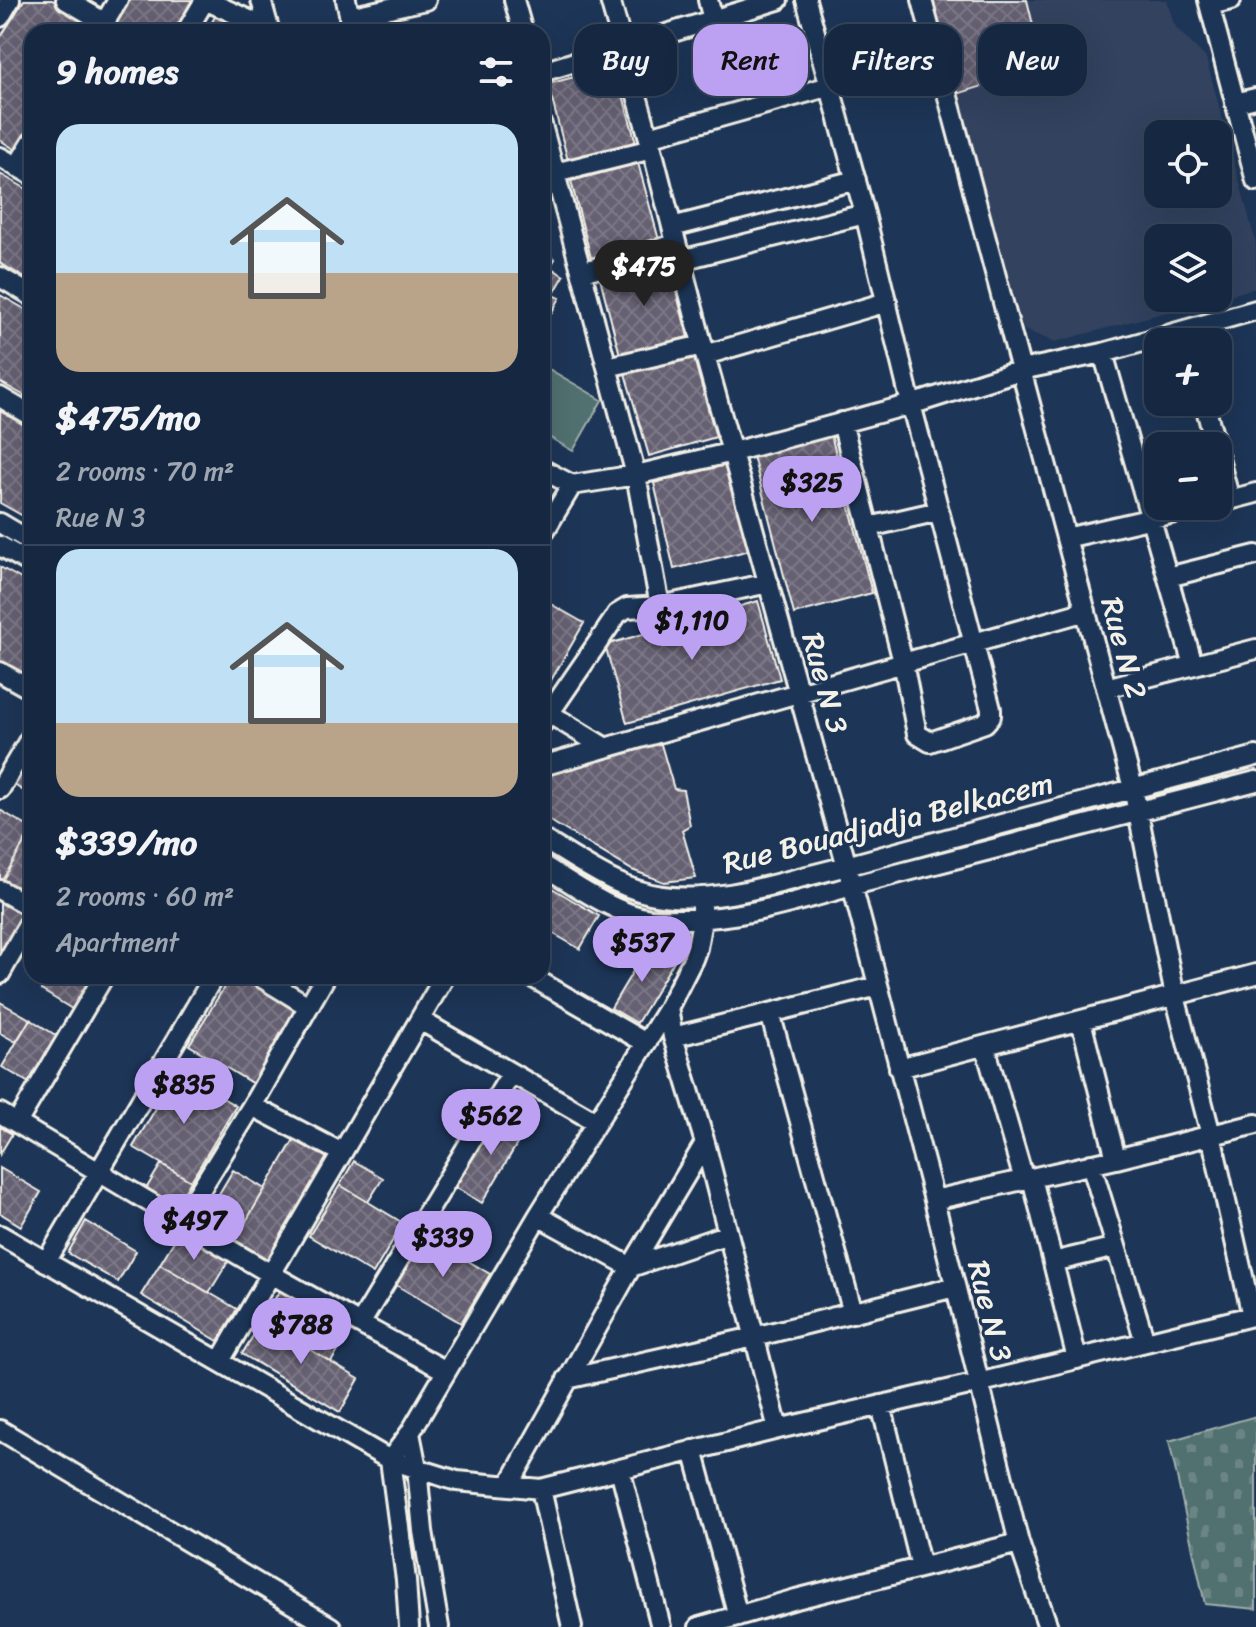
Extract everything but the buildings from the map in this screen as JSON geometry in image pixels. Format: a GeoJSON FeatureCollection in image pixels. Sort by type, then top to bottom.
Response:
{"type":"FeatureCollection","features":[{"type":"Feature","properties":{"kind":"street"},"geometry":{"type":"LineString","coordinates":[[66,0],[98,24]]}},
{"type":"Feature","properties":{"kind":"street"},"geometry":{"type":"LineString","coordinates":[[104,24],[118,0]]}},
{"type":"Feature","properties":{"kind":"street"},"geometry":{"type":"LineString","coordinates":[[191,24],[205,0],[255,24]]}},
{"type":"Feature","properties":{"kind":"street"},"geometry":{"type":"LineString","coordinates":[[261,0],[268,24]]}},
{"type":"Feature","properties":{"kind":"street"},"geometry":{"type":"LineString","coordinates":[[349,16],[426,0]]}},
{"type":"Feature","properties":{"kind":"street"},"geometry":{"type":"LineString","coordinates":[[514,0],[521,24]]}},
{"type":"Feature","properties":{"kind":"street","name":"Rue N 3"},"geometry":{"type":"LineString","coordinates":[[610,0],[617,24]]}},
{"type":"Feature","properties":{"kind":"street"},"geometry":{"type":"LineString","coordinates":[[708,0],[713,20]]}},
{"type":"Feature","properties":{"kind":"street"},"geometry":{"type":"LineString","coordinates":[[677,31],[778,0]]}},
{"type":"Feature","properties":{"kind":"street"},"geometry":{"type":"LineString","coordinates":[[806,0],[824,64]]}},
{"type":"Feature","properties":{"kind":"street","name":"Rue N 2"},"geometry":{"type":"LineString","coordinates":[[922,0],[1139,811],[1175,996],[1254,1315]]}},
{"type":"Feature","properties":{"kind":"street"},"geometry":{"type":"LineString","coordinates":[[1231,0],[1209,3],[1256,181]]}},
{"type":"Feature","properties":{"kind":"street"},"geometry":{"type":"LineString","coordinates":[[550,70],[574,62]]}},
{"type":"Feature","properties":{"kind":"street"},"geometry":{"type":"LineString","coordinates":[[555,173],[824,88]]}},
{"type":"Feature","properties":{"kind":"street","name":"Rue N 3"},"geometry":{"type":"LineString","coordinates":[[638,96],[704,350],[847,866],[1019,1543],[1046,1626]]}},
{"type":"Feature","properties":{"kind":"street"},"geometry":{"type":"LineString","coordinates":[[833,96],[991,709],[991,716],[985,723],[930,742],[917,734],[903,662],[842,422]]}},
{"type":"Feature","properties":{"kind":"street"},"geometry":{"type":"LineString","coordinates":[[1235,103],[1256,98]]}},
{"type":"Feature","properties":{"kind":"street"},"geometry":{"type":"LineString","coordinates":[[550,155],[636,475],[660,606]]}},
{"type":"Feature","properties":{"kind":"street"},"geometry":{"type":"LineString","coordinates":[[0,157],[24,171]]}},
{"type":"Feature","properties":{"kind":"street"},"geometry":{"type":"LineString","coordinates":[[582,272],[677,244],[856,180]]}},
{"type":"Feature","properties":{"kind":"street"},"geometry":{"type":"LineString","coordinates":[[677,244],[865,214]]}},
{"type":"Feature","properties":{"kind":"street"},"geometry":{"type":"LineString","coordinates":[[0,277],[24,291]]}},
{"type":"Feature","properties":{"kind":"street"},"geometry":{"type":"LineString","coordinates":[[607,367],[704,350],[887,302]]}},
{"type":"Feature","properties":{"kind":"street"},"geometry":{"type":"LineString","coordinates":[[1208,328],[1256,310]]}},
{"type":"Feature","properties":{"kind":"street"},"geometry":{"type":"LineString","coordinates":[[550,473],[572,485],[636,475],[911,404],[1021,370],[1144,345]]}},
{"type":"Feature","properties":{"kind":"street"},"geometry":{"type":"LineString","coordinates":[[1103,353],[1144,492]]}},
{"type":"Feature","properties":{"kind":"street"},"geometry":{"type":"LineString","coordinates":[[0,397],[24,410]]}},
{"type":"Feature","properties":{"kind":"street"},"geometry":{"type":"LineString","coordinates":[[550,522],[572,485]]}},
{"type":"Feature","properties":{"kind":"street"},"geometry":{"type":"LineString","coordinates":[[1232,499],[1256,493]]}},
{"type":"Feature","properties":{"kind":"street"},"geometry":{"type":"LineString","coordinates":[[869,527],[939,511]]}},
{"type":"Feature","properties":{"kind":"street"},"geometry":{"type":"LineString","coordinates":[[1066,538],[1147,520]]}},
{"type":"Feature","properties":{"kind":"street"},"geometry":{"type":"LineString","coordinates":[[1152,520],[1193,665]]}},
{"type":"Feature","properties":{"kind":"street"},"geometry":{"type":"LineString","coordinates":[[0,523],[24,533]]}},
{"type":"Feature","properties":{"kind":"street"},"geometry":{"type":"LineString","coordinates":[[0,546],[24,560]]}},
{"type":"Feature","properties":{"kind":"street"},"geometry":{"type":"LineString","coordinates":[[1168,577],[1256,555]]}},
{"type":"Feature","properties":{"kind":"street"},"geometry":{"type":"LineString","coordinates":[[550,708],[617,614],[627,608],[660,606],[769,583]]}},
{"type":"Feature","properties":{"kind":"street"},"geometry":{"type":"LineString","coordinates":[[550,764],[1086,611]]}},
{"type":"Feature","properties":{"kind":"street"},"geometry":{"type":"LineString","coordinates":[[1106,688],[1256,649]]}},
{"type":"Feature","properties":{"kind":"street"},"geometry":{"type":"LineString","coordinates":[[0,672],[24,686]]}},
{"type":"Feature","properties":{"kind":"street"},"geometry":{"type":"LineString","coordinates":[[550,719],[604,747]]}},
{"type":"Feature","properties":{"kind":"street"},"geometry":{"type":"LineString","coordinates":[[1,785],[24,748]]}},
{"type":"Feature","properties":{"kind":"street","name":"Rue Bouadjadja Belkacem"},"geometry":{"type":"LineString","coordinates":[[550,844],[614,880],[658,896],[731,894],[847,866],[1256,756]]}},
{"type":"Feature","properties":{"kind":"street","name":"Rue Bouadjadja Belkacem"},"geometry":{"type":"LineString","coordinates":[[550,870],[604,902],[628,912],[650,919],[702,920],[750,913],[1256,781]]}},
{"type":"Feature","properties":{"kind":"street"},"geometry":{"type":"LineString","coordinates":[[0,890],[24,904]]}},
{"type":"Feature","properties":{"kind":"street"},"geometry":{"type":"LineString","coordinates":[[409,1627],[390,1460],[410,1433],[538,1216],[668,1008],[693,959],[702,920],[702,897]]}},
{"type":"Feature","properties":{"kind":"street"},"geometry":{"type":"LineString","coordinates":[[0,974],[24,932]]}},
{"type":"Feature","properties":{"kind":"street"},"geometry":{"type":"LineString","coordinates":[[899,1068],[1256,974]]}},
{"type":"Feature","properties":{"kind":"street"},"geometry":{"type":"LineString","coordinates":[[17,1123],[99,984]]}},
{"type":"Feature","properties":{"kind":"street"},"geometry":{"type":"LineString","coordinates":[[46,1262],[209,984]]}},
{"type":"Feature","properties":{"kind":"street"},"geometry":{"type":"LineString","coordinates":[[272,984],[308,1006]]}},
{"type":"Feature","properties":{"kind":"street"},"geometry":{"type":"LineString","coordinates":[[181,1221],[252,1106],[321,984]]}},
{"type":"Feature","properties":{"kind":"street"},"geometry":{"type":"LineString","coordinates":[[220,1361],[440,984]]}},
{"type":"Feature","properties":{"kind":"street"},"geometry":{"type":"LineString","coordinates":[[544,984],[646,1043]]}},
{"type":"Feature","properties":{"kind":"street"},"geometry":{"type":"LineString","coordinates":[[673,1037],[878,986]]}},
{"type":"Feature","properties":{"kind":"street"},"geometry":{"type":"LineString","coordinates":[[668,1008],[673,1037],[705,1143],[778,1429]]}},
{"type":"Feature","properties":{"kind":"street"},"geometry":{"type":"LineString","coordinates":[[770,1013],[853,1313]]}},
{"type":"Feature","properties":{"kind":"street"},"geometry":{"type":"LineString","coordinates":[[420,1020],[596,1122]]}},
{"type":"Feature","properties":{"kind":"street"},"geometry":{"type":"LineString","coordinates":[[1081,1021],[1116,1159]]}},
{"type":"Feature","properties":{"kind":"street"},"geometry":{"type":"LineString","coordinates":[[985,1046],[1053,1262],[1077,1359]]}},
{"type":"Feature","properties":{"kind":"street"},"geometry":{"type":"LineString","coordinates":[[360,1324],[511,1074]]}},
{"type":"Feature","properties":{"kind":"street"},"geometry":{"type":"LineString","coordinates":[[252,1106],[342,1153]]}},
{"type":"Feature","properties":{"kind":"street"},"geometry":{"type":"LineString","coordinates":[[0,1113],[271,1274],[446,1371]]}},
{"type":"Feature","properties":{"kind":"street"},"geometry":{"type":"LineString","coordinates":[[934,1200],[1256,1124]]}},
{"type":"Feature","properties":{"kind":"street"},"geometry":{"type":"LineString","coordinates":[[509,1485],[631,1267],[705,1143]]}},
{"type":"Feature","properties":{"kind":"street"},"geometry":{"type":"LineString","coordinates":[[1091,1164],[1145,1342]]}},
{"type":"Feature","properties":{"kind":"street"},"geometry":{"type":"LineString","coordinates":[[538,1216],[631,1267],[728,1234]]}},
{"type":"Feature","properties":{"kind":"street"},"geometry":{"type":"LineString","coordinates":[[0,1235],[390,1460],[457,1481],[541,1489],[1254,1315]]}},
{"type":"Feature","properties":{"kind":"street"},"geometry":{"type":"LineString","coordinates":[[1053,1262],[1116,1247]]}},
{"type":"Feature","properties":{"kind":"street"},"geometry":{"type":"LineString","coordinates":[[567,1379],[955,1287]]}},
{"type":"Feature","properties":{"kind":"street"},"geometry":{"type":"LineString","coordinates":[[881,1405],[921,1567]]}},
{"type":"Feature","properties":{"kind":"street"},"geometry":{"type":"LineString","coordinates":[[0,1430],[331,1627]]}},
{"type":"Feature","properties":{"kind":"street"},"geometry":{"type":"LineString","coordinates":[[410,1433],[439,1627]]}},
{"type":"Feature","properties":{"kind":"street"},"geometry":{"type":"LineString","coordinates":[[693,1450],[738,1616]]}},
{"type":"Feature","properties":{"kind":"street"},"geometry":{"type":"LineString","coordinates":[[620,1469],[661,1627]]}},
{"type":"Feature","properties":{"kind":"street"},"geometry":{"type":"LineString","coordinates":[[541,1489],[572,1627]]}},
{"type":"Feature","properties":{"kind":"street"},"geometry":{"type":"LineString","coordinates":[[699,1627],[1019,1543]]}},
{"type":"Feature","properties":{"kind":"shaded area"},"geometry":{"type":"Polygon","coordinates":[[[1027,0],[1167,0],[1177,29],[1206,58],[1223,120],[1144,120],[1144,208],[1232,208],[1232,154],[1256,243],[1256,288],[1232,294],[1232,224],[1144,224],[1144,312],[1167,312],[1055,342],[1024,330],[958,96],[962,96],[962,93],[978,88],[978,96],[1087,96],[1087,24],[1033,24],[1027,0]]]}},
{"type":"Feature","properties":{"kind":"green space"},"geometry":{"type":"Polygon","coordinates":[[[550,370],[602,400],[573,451],[550,438],[550,370]]]}},
{"type":"Feature","properties":{"kind":"green space"},"geometry":{"type":"Polygon","coordinates":[[[1256,1416],[1256,1609],[1205,1604],[1169,1441],[1256,1416]]]}}]}
